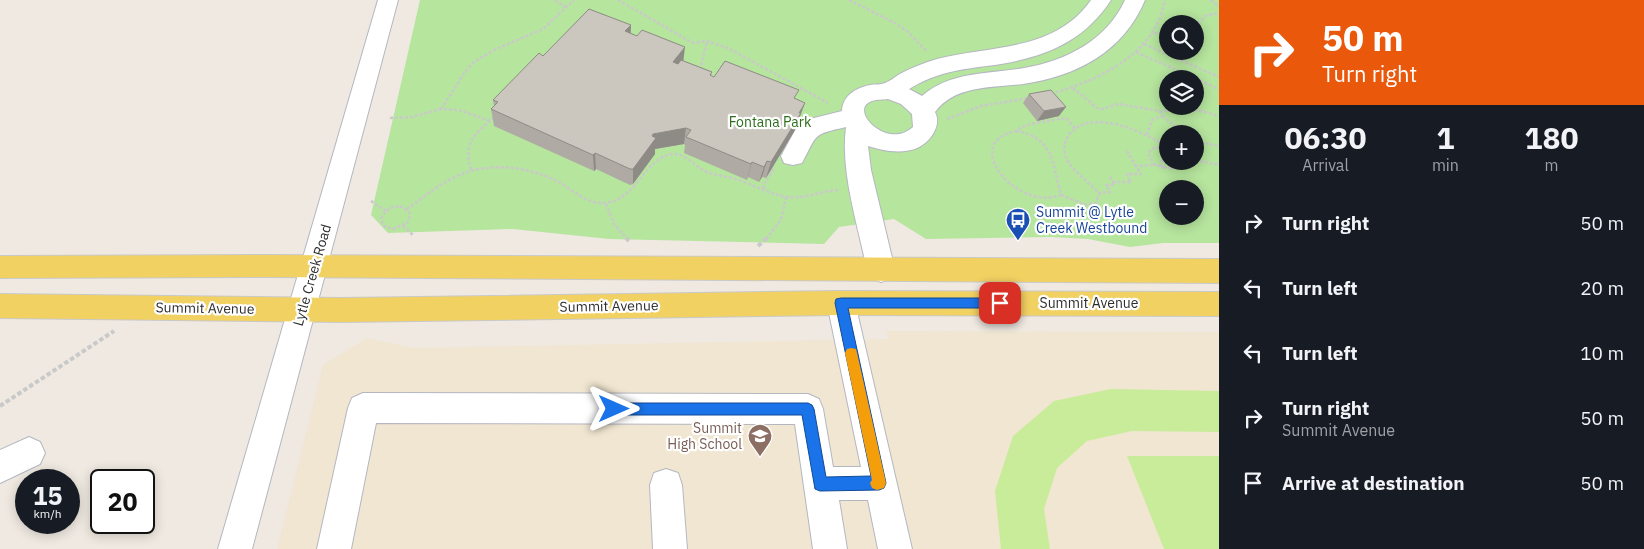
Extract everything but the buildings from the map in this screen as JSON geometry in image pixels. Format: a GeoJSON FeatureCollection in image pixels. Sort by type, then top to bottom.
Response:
{"type":"FeatureCollection","features":[{"type":"Feature","properties":{"kind":"main road"},"geometry":{"type":"LineString","coordinates":[[0,267],[266,266],[1219,271]]}},
{"type":"Feature","properties":{"kind":"main road","name":"Summit Avenue"},"geometry":{"type":"LineString","coordinates":[[0,306],[302,309],[841,303],[1219,304]]}},
{"type":"Feature","properties":{"kind":"street","name":"Lytle Creek Road"},"geometry":{"type":"LineString","coordinates":[[235,549],[388,0]]}},
{"type":"Feature","properties":{"kind":"street"},"geometry":{"type":"LineString","coordinates":[[888,91],[936,67],[1038,47],[1068,34],[1095,10],[1101,0]]}},
{"type":"Feature","properties":{"kind":"street"},"geometry":{"type":"LineString","coordinates":[[923,111],[933,99],[950,89],[975,83],[1026,76],[1066,64],[1101,46],[1113,36],[1128,16],[1135,0]]}},
{"type":"Feature","properties":{"kind":"street"},"geometry":{"type":"LineString","coordinates":[[793,156],[806,131],[814,126],[855,122],[871,137],[890,143],[908,142],[922,135],[926,128],[927,119],[923,111],[908,98],[888,91],[876,91],[865,94],[852,107],[855,122],[859,170],[854,188],[881,270]]}},
{"type":"Feature","properties":{"kind":"street"},"geometry":{"type":"LineString","coordinates":[[854,188],[890,143]]}},
{"type":"Feature","properties":{"kind":"street"},"geometry":{"type":"LineString","coordinates":[[841,303],[895,549]]}},
{"type":"Feature","properties":{"kind":"street"},"geometry":{"type":"LineString","coordinates":[[334,549],[363,408],[808,409],[830,549]]}},
{"type":"Feature","properties":{"kind":"street"},"geometry":{"type":"LineString","coordinates":[[0,467],[29,453]]}},
{"type":"Feature","properties":{"kind":"street"},"geometry":{"type":"LineString","coordinates":[[820,484],[879,483]]}},
{"type":"Feature","properties":{"kind":"street"},"geometry":{"type":"LineString","coordinates":[[666,484],[670,549]]}},
{"type":"Feature","properties":{"kind":"path"},"geometry":{"type":"LineString","coordinates":[[555,0],[567,8]]}},
{"type":"Feature","properties":{"kind":"path"},"geometry":{"type":"LineString","coordinates":[[441,108],[464,73],[473,63],[489,52],[530,36],[547,26],[558,18],[574,0]]}},
{"type":"Feature","properties":{"kind":"path"},"geometry":{"type":"LineString","coordinates":[[618,0],[693,43],[707,42],[728,48],[828,103],[830,107]]}},
{"type":"Feature","properties":{"kind":"path"},"geometry":{"type":"LineString","coordinates":[[849,0],[895,23],[908,32],[932,57]]}},
{"type":"Feature","properties":{"kind":"path"},"geometry":{"type":"LineString","coordinates":[[1140,48],[1154,33],[1165,0]]}},
{"type":"Feature","properties":{"kind":"path"},"geometry":{"type":"LineString","coordinates":[[1212,0],[1219,7]]}},
{"type":"Feature","properties":{"kind":"path"},"geometry":{"type":"LineString","coordinates":[[1204,17],[1219,13]]}},
{"type":"Feature","properties":{"kind":"path"},"geometry":{"type":"LineString","coordinates":[[1154,33],[1159,34]]}},
{"type":"Feature","properties":{"kind":"path"},"geometry":{"type":"LineString","coordinates":[[699,76],[707,42]]}},
{"type":"Feature","properties":{"kind":"path"},"geometry":{"type":"LineString","coordinates":[[1144,44],[1219,77]]}},
{"type":"Feature","properties":{"kind":"path"},"geometry":{"type":"LineString","coordinates":[[1136,52],[1219,88]]}},
{"type":"Feature","properties":{"kind":"path"},"geometry":{"type":"LineString","coordinates":[[1073,88],[1097,108],[1103,109],[1118,104],[1159,112]]}},
{"type":"Feature","properties":{"kind":"path"},"geometry":{"type":"LineString","coordinates":[[1047,94],[1052,100]]}},
{"type":"Feature","properties":{"kind":"path"},"geometry":{"type":"LineString","coordinates":[[390,118],[412,117],[441,108],[459,110],[490,121]]}},
{"type":"Feature","properties":{"kind":"path"},"geometry":{"type":"LineString","coordinates":[[1062,112],[1075,128]]}},
{"type":"Feature","properties":{"kind":"path"},"geometry":{"type":"LineString","coordinates":[[1204,112],[1219,116]]}},
{"type":"Feature","properties":{"kind":"path"},"geometry":{"type":"LineString","coordinates":[[471,170],[467,152],[468,144],[475,132],[496,115]]}},
{"type":"Feature","properties":{"kind":"path"},"geometry":{"type":"LineString","coordinates":[[1148,135],[1152,120],[1162,116],[1177,125]]}},
{"type":"Feature","properties":{"kind":"path"},"geometry":{"type":"LineString","coordinates":[[1066,118],[1030,124],[1003,134],[994,141],[991,154],[993,164],[999,174],[1018,191],[1031,196],[1054,198],[1061,195],[1086,204],[1096,203],[1098,192]]}},
{"type":"Feature","properties":{"kind":"path"},"geometry":{"type":"LineString","coordinates":[[1110,177],[1115,185],[1106,185],[1110,192],[1098,192],[1073,168],[1066,155],[1064,145],[1067,136],[1075,128],[1084,124],[1110,124],[1148,135],[1159,141]]}},
{"type":"Feature","properties":{"kind":"path"},"geometry":{"type":"LineString","coordinates":[[1018,130],[1034,136],[1044,143],[1052,156],[1056,181],[1061,195]]}},
{"type":"Feature","properties":{"kind":"path"},"geometry":{"type":"LineString","coordinates":[[1204,143],[1219,146]]}},
{"type":"Feature","properties":{"kind":"path"},"geometry":{"type":"LineString","coordinates":[[1156,165],[1149,157],[1148,151],[1159,148]]}},
{"type":"Feature","properties":{"kind":"path"},"geometry":{"type":"LineString","coordinates":[[1113,182],[1131,182],[1127,174],[1141,174],[1127,151]]}},
{"type":"Feature","properties":{"kind":"path"},"geometry":{"type":"LineString","coordinates":[[407,209],[410,216],[409,220],[402,226],[393,229],[384,226],[381,219],[386,211],[396,206],[407,209],[452,178],[471,170],[492,168],[527,170],[559,181],[584,198],[606,204],[618,199],[638,185],[651,166],[661,157],[674,154],[683,157],[707,173],[738,180],[786,197],[854,188]]}},
{"type":"Feature","properties":{"kind":"path"},"geometry":{"type":"LineString","coordinates":[[1204,162],[1219,165]]}},
{"type":"Feature","properties":{"kind":"path"},"geometry":{"type":"LineString","coordinates":[[1136,166],[1159,166]]}},
{"type":"Feature","properties":{"kind":"path"},"geometry":{"type":"LineString","coordinates":[[758,247],[776,232],[783,221],[786,197]]}},
{"type":"Feature","properties":{"kind":"path"},"geometry":{"type":"LineString","coordinates":[[371,201],[386,211]]}},
{"type":"Feature","properties":{"kind":"path"},"geometry":{"type":"LineString","coordinates":[[606,204],[609,217],[616,228],[629,241]]}},
{"type":"Feature","properties":{"kind":"path"},"geometry":{"type":"LineString","coordinates":[[402,226],[414,236]]}},
{"type":"Feature","properties":{"kind":"path"},"geometry":{"type":"LineString","coordinates":[[0,406],[117,329]]}},
{"type":"Feature","properties":{"kind":"shaded area","name":"Summit High School"},"geometry":{"type":"Polygon","coordinates":[[[887,331],[1219,332],[1219,549],[277,549],[323,365],[367,338],[413,348],[888,339],[887,331]]]}},
{"type":"Feature","properties":{"kind":"green space","name":"Fontana Park"},"geometry":{"type":"Polygon","coordinates":[[[420,0],[1219,0],[1219,243],[1163,243],[1130,247],[1088,239],[1051,237],[926,239],[894,219],[839,227],[824,244],[609,239],[513,229],[388,233],[371,215],[420,0]]]}},
{"type":"Feature","properties":{"kind":"green space"},"geometry":{"type":"Polygon","coordinates":[[[1111,389],[1219,391],[1219,432],[1132,431],[1087,441],[1057,468],[1044,509],[1050,549],[1001,549],[995,491],[1013,436],[1054,401],[1111,389]]]}},
{"type":"Feature","properties":{"kind":"green space"},"geometry":{"type":"Polygon","coordinates":[[[1127,456],[1219,456],[1219,549],[1164,549],[1127,456]]]}},
{"type":"Feature","properties":{"kind":"slow traffic"},"geometry":{"type":"LineString","coordinates":[[851,353],[879,483],[877,483]]}},
{"type":"Feature","properties":{"kind":"place","name":"Summit @ Lytle Creek Westbound"},"geometry":{"type":"Point","coordinates":[1018,241]}},
{"type":"Feature","properties":{"kind":"place","name":"Summit High School"},"geometry":{"type":"Point","coordinates":[760,457]}},
{"type":"Feature","properties":{"kind":"route"},"geometry":{"type":"LineString","coordinates":[[614,409],[808,409],[820,484],[879,483],[841,303],[1000,303]]}}]}
